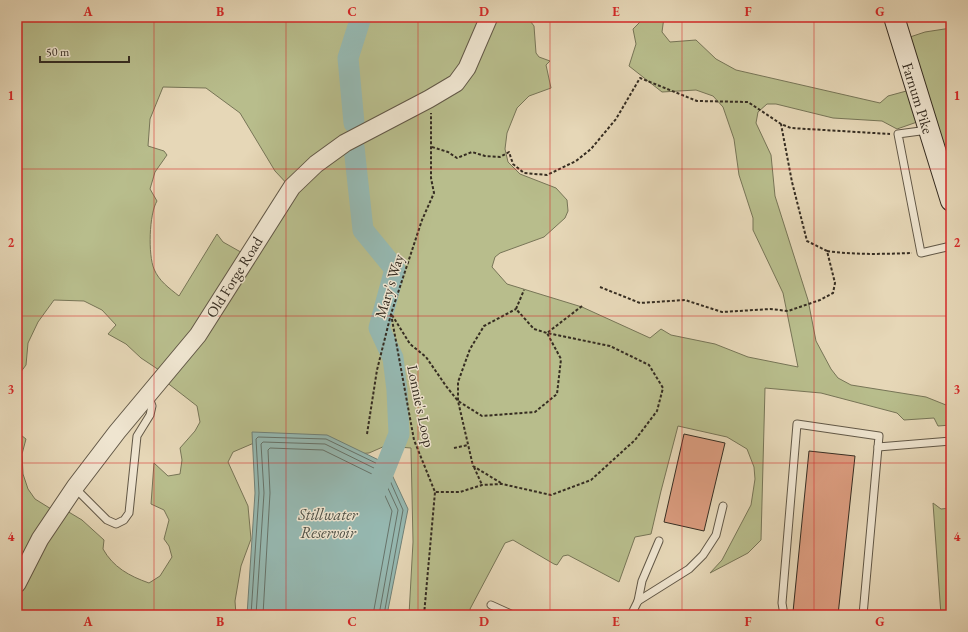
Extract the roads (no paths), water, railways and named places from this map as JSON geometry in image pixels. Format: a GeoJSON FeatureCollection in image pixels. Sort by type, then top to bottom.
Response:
{"type":"FeatureCollection","features":[{"type":"Feature","properties":{"kind":"main road","name":"Farnum Pike"},"geometry":{"type":"LineString","coordinates":[[894,17],[951,201]]}},
{"type":"Feature","properties":{"kind":"street","name":"Old Forge Road"},"geometry":{"type":"LineString","coordinates":[[17,584],[40,539],[75,487],[131,428],[148,394],[198,335],[292,187],[316,164],[345,143],[429,99],[456,83],[467,68],[489,17]]}},
{"type":"Feature","properties":{"kind":"lane"},"geometry":{"type":"LineString","coordinates":[[928,130],[898,134],[921,253],[951,246]]}},
{"type":"Feature","properties":{"kind":"lane"},"geometry":{"type":"LineString","coordinates":[[784,615],[782,603],[797,424],[879,436],[863,615]]}},
{"type":"Feature","properties":{"kind":"lane"},"geometry":{"type":"LineString","coordinates":[[75,487],[107,520],[116,524],[124,520],[129,513],[137,436],[131,428]]}},
{"type":"Feature","properties":{"kind":"lane"},"geometry":{"type":"LineString","coordinates":[[878,447],[951,441]]}},
{"type":"Feature","properties":{"kind":"lane"},"geometry":{"type":"LineString","coordinates":[[638,601],[689,569],[703,555],[716,535],[723,506]]}},
{"type":"Feature","properties":{"kind":"lane"},"geometry":{"type":"LineString","coordinates":[[631,615],[638,601],[642,581],[659,541]]}},
{"type":"Feature","properties":{"kind":"lane"},"geometry":{"type":"LineString","coordinates":[[491,605],[513,615]]}},
{"type":"Feature","properties":{"kind":"water","name":"Stillwater Reservoir"},"geometry":{"type":"Polygon","coordinates":[[[252,432],[327,435],[387,464],[408,509],[387,615],[247,615],[255,493],[252,432]]]}},
{"type":"Feature","properties":{"kind":"waterway"},"geometry":{"type":"LineString","coordinates":[[354,123],[348,58],[361,17]]}},
{"type":"Feature","properties":{"kind":"waterway"},"geometry":{"type":"LineString","coordinates":[[354,147],[363,230],[395,269],[379,328],[393,358],[397,390],[399,434],[376,491]]}}]}
